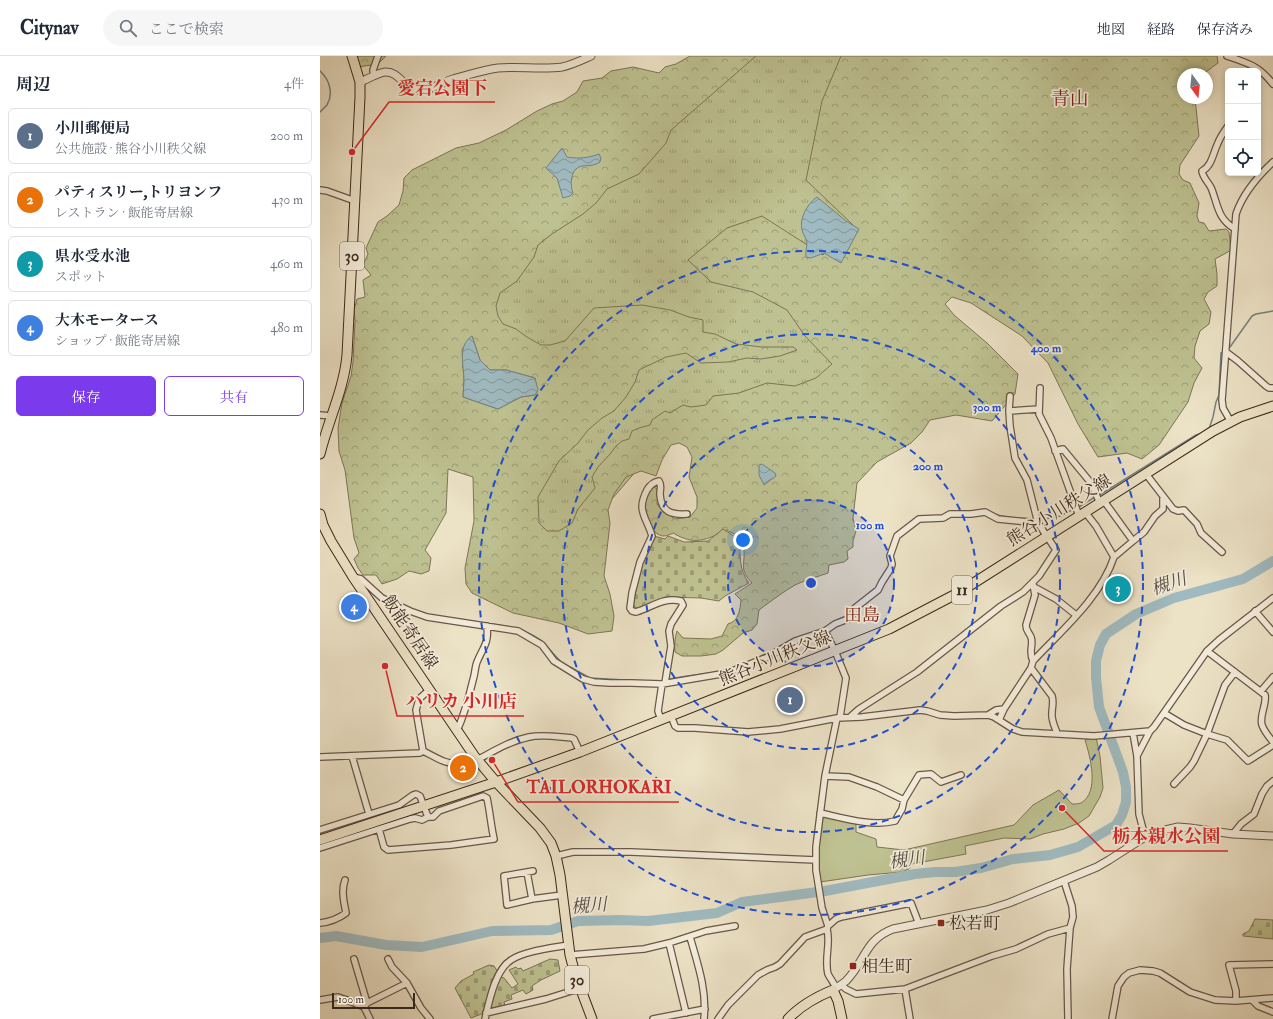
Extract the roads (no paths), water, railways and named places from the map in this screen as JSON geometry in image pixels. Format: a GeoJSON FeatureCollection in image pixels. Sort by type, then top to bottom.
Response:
{"type":"FeatureCollection","features":[{"type":"Feature","properties":{"kind":"main road","name":"30"},"geometry":{"type":"LineString","coordinates":[[320,454],[346,368],[360,82],[352,56]]}},
{"type":"Feature","properties":{"kind":"main road","name":"熊谷小川秩父線"},"geometry":{"type":"LineString","coordinates":[[320,840],[496,782],[580,752],[889,629],[958,593],[1213,431],[1255,412],[1273,406]]}},
{"type":"Feature","properties":{"kind":"main road","name":"飯能寄居線"},"geometry":{"type":"LineString","coordinates":[[320,514],[323,525],[331,541],[353,577],[456,731],[496,782],[540,828],[551,843],[556,856],[560,875],[570,955],[592,1019]]}},
{"type":"Feature","properties":{"kind":"main road"},"geometry":{"type":"LineString","coordinates":[[788,1019],[812,999],[837,987],[842,1019]]}},
{"type":"Feature","properties":{"kind":"street"},"geometry":{"type":"LineString","coordinates":[[374,76],[373,70],[378,56]]}},
{"type":"Feature","properties":{"kind":"street"},"geometry":{"type":"LineString","coordinates":[[360,82],[385,72],[396,75],[408,88],[420,90],[433,87],[445,81],[488,70],[499,68],[563,66],[591,56]]}},
{"type":"Feature","properties":{"kind":"street"},"geometry":{"type":"LineString","coordinates":[[1227,56],[1250,63],[1256,68]]}},
{"type":"Feature","properties":{"kind":"street"},"geometry":{"type":"LineString","coordinates":[[1261,72],[1273,84]]}},
{"type":"Feature","properties":{"kind":"street"},"geometry":{"type":"LineString","coordinates":[[1225,131],[1206,169],[1202,171],[1202,175],[1212,189],[1218,211],[1229,226],[1235,229]]}},
{"type":"Feature","properties":{"kind":"street"},"geometry":{"type":"LineString","coordinates":[[1231,422],[1223,408],[1222,400],[1236,214],[1244,195],[1250,186],[1273,162]]}},
{"type":"Feature","properties":{"kind":"street"},"geometry":{"type":"LineString","coordinates":[[320,190],[355,201]]}},
{"type":"Feature","properties":{"kind":"street"},"geometry":{"type":"LineString","coordinates":[[1226,352],[1266,386],[1273,388]]}},
{"type":"Feature","properties":{"kind":"street"},"geometry":{"type":"LineString","coordinates":[[1040,388],[1039,414],[1051,438],[1055,451],[1082,514],[1096,526],[1114,557]]}},
{"type":"Feature","properties":{"kind":"street"},"geometry":{"type":"LineString","coordinates":[[850,717],[859,709],[917,672],[1000,606],[1033,585],[1056,550],[1038,523],[1027,480],[1015,458],[1010,426],[1010,396]]}},
{"type":"Feature","properties":{"kind":"street"},"geometry":{"type":"LineString","coordinates":[[1009,411],[1039,409]]}},
{"type":"Feature","properties":{"kind":"street"},"geometry":{"type":"LineString","coordinates":[[320,415],[331,416]]}},
{"type":"Feature","properties":{"kind":"street"},"geometry":{"type":"LineString","coordinates":[[1055,451],[1063,449],[1091,483],[1102,501],[1133,541]]}},
{"type":"Feature","properties":{"kind":"street"},"geometry":{"type":"LineString","coordinates":[[1146,474],[1173,509],[1178,511],[1184,510],[1197,524],[1201,533],[1222,552]]}},
{"type":"Feature","properties":{"kind":"street"},"geometry":{"type":"LineString","coordinates":[[661,720],[658,711],[671,646],[669,631],[671,624],[683,605],[681,602],[671,600],[661,602],[636,612],[632,611],[630,608],[632,593],[640,562],[652,536],[642,508],[642,500],[649,486],[659,481],[661,485],[660,495],[662,504],[667,511],[672,514],[687,514]]}},
{"type":"Feature","properties":{"kind":"street"},"geometry":{"type":"LineString","coordinates":[[1032,661],[1086,604],[1107,574],[1114,557],[1144,532],[1163,509],[1163,496]]}},
{"type":"Feature","properties":{"kind":"street"},"geometry":{"type":"LineString","coordinates":[[353,577],[361,579],[373,592],[382,598],[427,617],[518,632],[542,645],[554,661],[571,673],[583,679],[594,682],[610,683],[631,682],[663,684],[727,673],[768,657],[795,641],[825,631],[835,624],[848,619],[853,614],[855,608],[878,590],[891,568],[892,564],[890,556],[897,536],[919,519],[943,518],[950,514],[985,512],[998,519],[1038,523]]}},
{"type":"Feature","properties":{"kind":"street"},"geometry":{"type":"LineString","coordinates":[[1033,585],[1076,615]]}},
{"type":"Feature","properties":{"kind":"street"},"geometry":{"type":"LineString","coordinates":[[999,720],[1004,709],[1031,668],[1031,637],[1026,630],[1026,625],[1035,595],[1033,585]]}},
{"type":"Feature","properties":{"kind":"street"},"geometry":{"type":"LineString","coordinates":[[1137,756],[1150,731],[1207,651],[1273,598]]}},
{"type":"Feature","properties":{"kind":"street"},"geometry":{"type":"LineString","coordinates":[[1255,611],[1273,632]]}},
{"type":"Feature","properties":{"kind":"street"},"geometry":{"type":"LineString","coordinates":[[456,731],[462,720],[474,679],[477,662],[486,645],[488,634],[487,626]]}},
{"type":"Feature","properties":{"kind":"street"},"geometry":{"type":"LineString","coordinates":[[825,631],[846,678],[825,776],[816,860],[822,908],[828,935],[828,974],[837,987],[846,989],[856,994],[905,989],[992,956],[1016,949],[1048,934],[1070,928]]}},
{"type":"Feature","properties":{"kind":"street"},"geometry":{"type":"LineString","coordinates":[[1207,651],[1265,695],[1266,701],[1261,721],[1262,727],[1273,742]]}},
{"type":"Feature","properties":{"kind":"street"},"geometry":{"type":"LineString","coordinates":[[1031,668],[1054,700],[1052,714],[1057,733]]}},
{"type":"Feature","properties":{"kind":"street"},"geometry":{"type":"LineString","coordinates":[[1174,784],[1190,767],[1207,734],[1225,685],[1235,672]]}},
{"type":"Feature","properties":{"kind":"street"},"geometry":{"type":"LineString","coordinates":[[1261,691],[1273,677]]}},
{"type":"Feature","properties":{"kind":"street"},"geometry":{"type":"LineString","coordinates":[[423,751],[416,710],[419,699],[429,690]]}},
{"type":"Feature","properties":{"kind":"street"},"geometry":{"type":"LineString","coordinates":[[988,715],[996,710],[1004,709]]}},
{"type":"Feature","properties":{"kind":"street"},"geometry":{"type":"LineString","coordinates":[[671,716],[675,726],[678,728],[748,732],[780,729],[838,717],[862,717],[920,710],[940,715],[988,715],[1013,729],[1022,732],[1094,736],[1150,731]]}},
{"type":"Feature","properties":{"kind":"street"},"geometry":{"type":"LineString","coordinates":[[1164,713],[1184,725],[1228,740],[1248,761],[1273,745]]}},
{"type":"Feature","properties":{"kind":"street"},"geometry":{"type":"LineString","coordinates":[[1133,733],[1137,756],[1139,814],[1145,837]]}},
{"type":"Feature","properties":{"kind":"street"},"geometry":{"type":"LineString","coordinates":[[320,757],[420,753],[423,751],[445,761],[459,763],[476,758],[510,743],[529,737],[572,738],[574,739],[580,752]]}},
{"type":"Feature","properties":{"kind":"street"},"geometry":{"type":"LineString","coordinates":[[352,756],[369,814]]}},
{"type":"Feature","properties":{"kind":"street"},"geometry":{"type":"LineString","coordinates":[[820,813],[856,821],[888,823],[895,821],[902,809],[904,800],[919,775],[931,774],[941,782],[961,775]]}},
{"type":"Feature","properties":{"kind":"street"},"geometry":{"type":"LineString","coordinates":[[825,776],[849,777],[872,785],[904,800]]}},
{"type":"Feature","properties":{"kind":"street"},"geometry":{"type":"LineString","coordinates":[[1233,834],[1241,824],[1254,814],[1262,794],[1267,786],[1273,781]]}},
{"type":"Feature","properties":{"kind":"street"},"geometry":{"type":"LineString","coordinates":[[320,830],[399,805],[416,794],[420,796],[428,817]]}},
{"type":"Feature","properties":{"kind":"street"},"geometry":{"type":"LineString","coordinates":[[320,848],[379,829],[415,818],[422,820],[428,817],[433,817],[439,811],[483,796],[487,798],[490,808],[490,819],[494,839],[451,845],[388,850],[384,847],[379,829]]}},
{"type":"Feature","properties":{"kind":"street"},"geometry":{"type":"LineString","coordinates":[[837,987],[849,977],[877,937],[893,929],[987,910],[1009,903],[1064,881],[1109,860],[1136,842],[1158,832],[1178,827],[1233,834],[1273,836]]}},
{"type":"Feature","properties":{"kind":"street"},"geometry":{"type":"LineString","coordinates":[[556,856],[573,852],[631,852],[816,860]]}},
{"type":"Feature","properties":{"kind":"street"},"geometry":{"type":"LineString","coordinates":[[532,899],[530,872],[504,876],[507,904],[562,895]]}},
{"type":"Feature","properties":{"kind":"street"},"geometry":{"type":"LineString","coordinates":[[320,923],[326,923],[339,918],[346,913],[343,895],[343,885],[345,880]]}},
{"type":"Feature","properties":{"kind":"street"},"geometry":{"type":"LineString","coordinates":[[1064,881],[1072,906],[1073,917],[1070,928],[1067,969],[1068,1019]]}},
{"type":"Feature","properties":{"kind":"street"},"geometry":{"type":"LineString","coordinates":[[718,1019],[728,1005],[758,975],[780,964],[805,937],[827,928],[841,917],[911,903],[919,924]]}},
{"type":"Feature","properties":{"kind":"street"},"geometry":{"type":"LineString","coordinates":[[570,955],[644,949],[706,932],[735,926]]}},
{"type":"Feature","properties":{"kind":"street"},"geometry":{"type":"LineString","coordinates":[[690,937],[704,986],[704,1019]]}},
{"type":"Feature","properties":{"kind":"street"},"geometry":{"type":"LineString","coordinates":[[485,1019],[497,980],[502,968],[509,960],[568,942]]}},
{"type":"Feature","properties":{"kind":"street"},"geometry":{"type":"LineString","coordinates":[[669,943],[686,1013]]}},
{"type":"Feature","properties":{"kind":"street"},"geometry":{"type":"LineString","coordinates":[[354,959],[370,1019]]}},
{"type":"Feature","properties":{"kind":"street"},"geometry":{"type":"LineString","coordinates":[[388,959],[392,967],[407,983],[421,1008],[430,1019]]}},
{"type":"Feature","properties":{"kind":"street"},"geometry":{"type":"LineString","coordinates":[[1236,1001],[1236,991],[1229,965],[1273,964]]}},
{"type":"Feature","properties":{"kind":"street"},"geometry":{"type":"LineString","coordinates":[[1112,1019],[1118,986],[1124,976],[1140,970],[1160,973],[1190,992],[1215,1000],[1236,1001],[1273,998]]}},
{"type":"Feature","properties":{"kind":"street"},"geometry":{"type":"LineString","coordinates":[[320,1000],[338,998],[366,1005],[407,983]]}},
{"type":"Feature","properties":{"kind":"street"},"geometry":{"type":"LineString","coordinates":[[486,1013],[546,999],[581,988]]}},
{"type":"Feature","properties":{"kind":"street"},"geometry":{"type":"LineString","coordinates":[[905,989],[910,1019]]}},
{"type":"Feature","properties":{"kind":"street"},"geometry":{"type":"LineString","coordinates":[[1252,1000],[1258,1006],[1273,1012]]}},
{"type":"Feature","properties":{"kind":"street"},"geometry":{"type":"LineString","coordinates":[[652,1019],[705,1009]]}},
{"type":"Feature","properties":{"kind":"water"},"geometry":{"type":"Polygon","coordinates":[[[562,148],[567,157],[583,158],[599,154],[601,158],[600,162],[597,164],[582,166],[576,169],[572,175],[571,187],[573,193],[570,196],[563,198],[557,178],[546,168],[562,148]]]}},
{"type":"Feature","properties":{"kind":"water"},"geometry":{"type":"Polygon","coordinates":[[[817,197],[846,221],[859,229],[841,263],[824,253],[811,258],[806,257],[807,242],[801,225],[805,211],[810,203],[817,197]]]}},
{"type":"Feature","properties":{"kind":"water"},"geometry":{"type":"Polygon","coordinates":[[[472,336],[480,360],[490,370],[506,370],[535,378],[538,390],[535,395],[521,397],[498,409],[463,397],[464,381],[462,356],[464,345],[472,336]]]}},
{"type":"Feature","properties":{"kind":"water"},"geometry":{"type":"Polygon","coordinates":[[[762,464],[775,473],[776,476],[764,485],[759,475],[759,465],[762,464]]]}},
{"type":"Feature","properties":{"kind":"waterway"},"geometry":{"type":"LineString","coordinates":[[320,71],[330,86],[329,100],[327,105],[320,112]]}},
{"type":"Feature","properties":{"kind":"waterway"},"geometry":{"type":"LineString","coordinates":[[1228,348],[1252,316],[1273,311]]}},
{"type":"Feature","properties":{"kind":"waterway"},"geometry":{"type":"LineString","coordinates":[[1209,429],[1219,395],[1221,353],[1223,352]]}},
{"type":"Feature","properties":{"kind":"waterway"},"geometry":{"type":"LineString","coordinates":[[1098,496],[1196,435],[1203,433]]}},
{"type":"Feature","properties":{"kind":"waterway"},"geometry":{"type":"LineString","coordinates":[[1077,508],[1095,497]]}},
{"type":"Feature","properties":{"kind":"waterway"},"geometry":{"type":"LineString","coordinates":[[1040,520],[1060,516],[1074,509]]}},
{"type":"Feature","properties":{"kind":"waterway"},"geometry":{"type":"LineString","coordinates":[[948,512],[956,511]]}},
{"type":"Feature","properties":{"kind":"waterway"},"geometry":{"type":"LineString","coordinates":[[992,513],[1008,517],[1036,519]]}},
{"type":"Feature","properties":{"kind":"waterway","name":"槻川"},"geometry":{"type":"LineString","coordinates":[[320,938],[336,936],[386,945],[422,947],[492,931],[551,930],[578,921],[648,921],[717,913],[742,902],[825,891],[915,874],[955,872],[981,868],[1013,859],[1050,855],[1078,847],[1116,825],[1122,815],[1126,802],[1126,787],[1123,772],[1099,707],[1096,661],[1100,645],[1106,634],[1136,614],[1174,598],[1243,579],[1273,561]]}},
{"type":"Feature","properties":{"kind":"waterway"},"geometry":{"type":"LineString","coordinates":[[870,592],[877,587]]}},
{"type":"Feature","properties":{"kind":"waterway"},"geometry":{"type":"LineString","coordinates":[[829,625],[848,615],[854,605],[863,598]]}},
{"type":"Feature","properties":{"kind":"waterway"},"geometry":{"type":"LineString","coordinates":[[471,621],[479,622]]}},
{"type":"Feature","properties":{"kind":"waterway"},"geometry":{"type":"LineString","coordinates":[[492,624],[510,627]]}},
{"type":"Feature","properties":{"kind":"waterway"},"geometry":{"type":"LineString","coordinates":[[522,630],[542,641],[560,661]]}},
{"type":"Feature","properties":{"kind":"waterway"},"geometry":{"type":"LineString","coordinates":[[666,680],[718,672],[733,668],[757,658],[788,642]]}},
{"type":"Feature","properties":{"kind":"waterway"},"geometry":{"type":"LineString","coordinates":[[570,667],[590,678],[643,681]]}},
{"type":"Feature","properties":{"kind":"place","name":"愛宕公園下"},"geometry":{"type":"Point","coordinates":[352,152]}},
{"type":"Feature","properties":{"kind":"place","name":"県水受水池"},"geometry":{"type":"Point","coordinates":[1118,589]}},
{"type":"Feature","properties":{"kind":"place","name":"大木モータース"},"geometry":{"type":"Point","coordinates":[354,607]}},
{"type":"Feature","properties":{"kind":"place","name":"ハリカ 小川店"},"geometry":{"type":"Point","coordinates":[385,666]}},
{"type":"Feature","properties":{"kind":"place","name":"小川郵便局"},"geometry":{"type":"Point","coordinates":[790,700]}},
{"type":"Feature","properties":{"kind":"place","name":"TAILORHOKARI"},"geometry":{"type":"Point","coordinates":[492,760]}},
{"type":"Feature","properties":{"kind":"place","name":"パティスリー,トリヨンフ"},"geometry":{"type":"Point","coordinates":[463,768]}},
{"type":"Feature","properties":{"kind":"place","name":"栃本親水公園"},"geometry":{"type":"Point","coordinates":[1062,808]}},
{"type":"Feature","properties":{"kind":"place","name":"松若町"},"geometry":{"type":"Point","coordinates":[941,923]}},
{"type":"Feature","properties":{"kind":"place","name":"相生町"},"geometry":{"type":"Point","coordinates":[853,966]}},
{"type":"Feature","properties":{"kind":"district","name":"青山"},"geometry":{"type":"Point","coordinates":[1070,99]}},
{"type":"Feature","properties":{"kind":"district","name":"田島"},"geometry":{"type":"Point","coordinates":[862,615]}}]}
